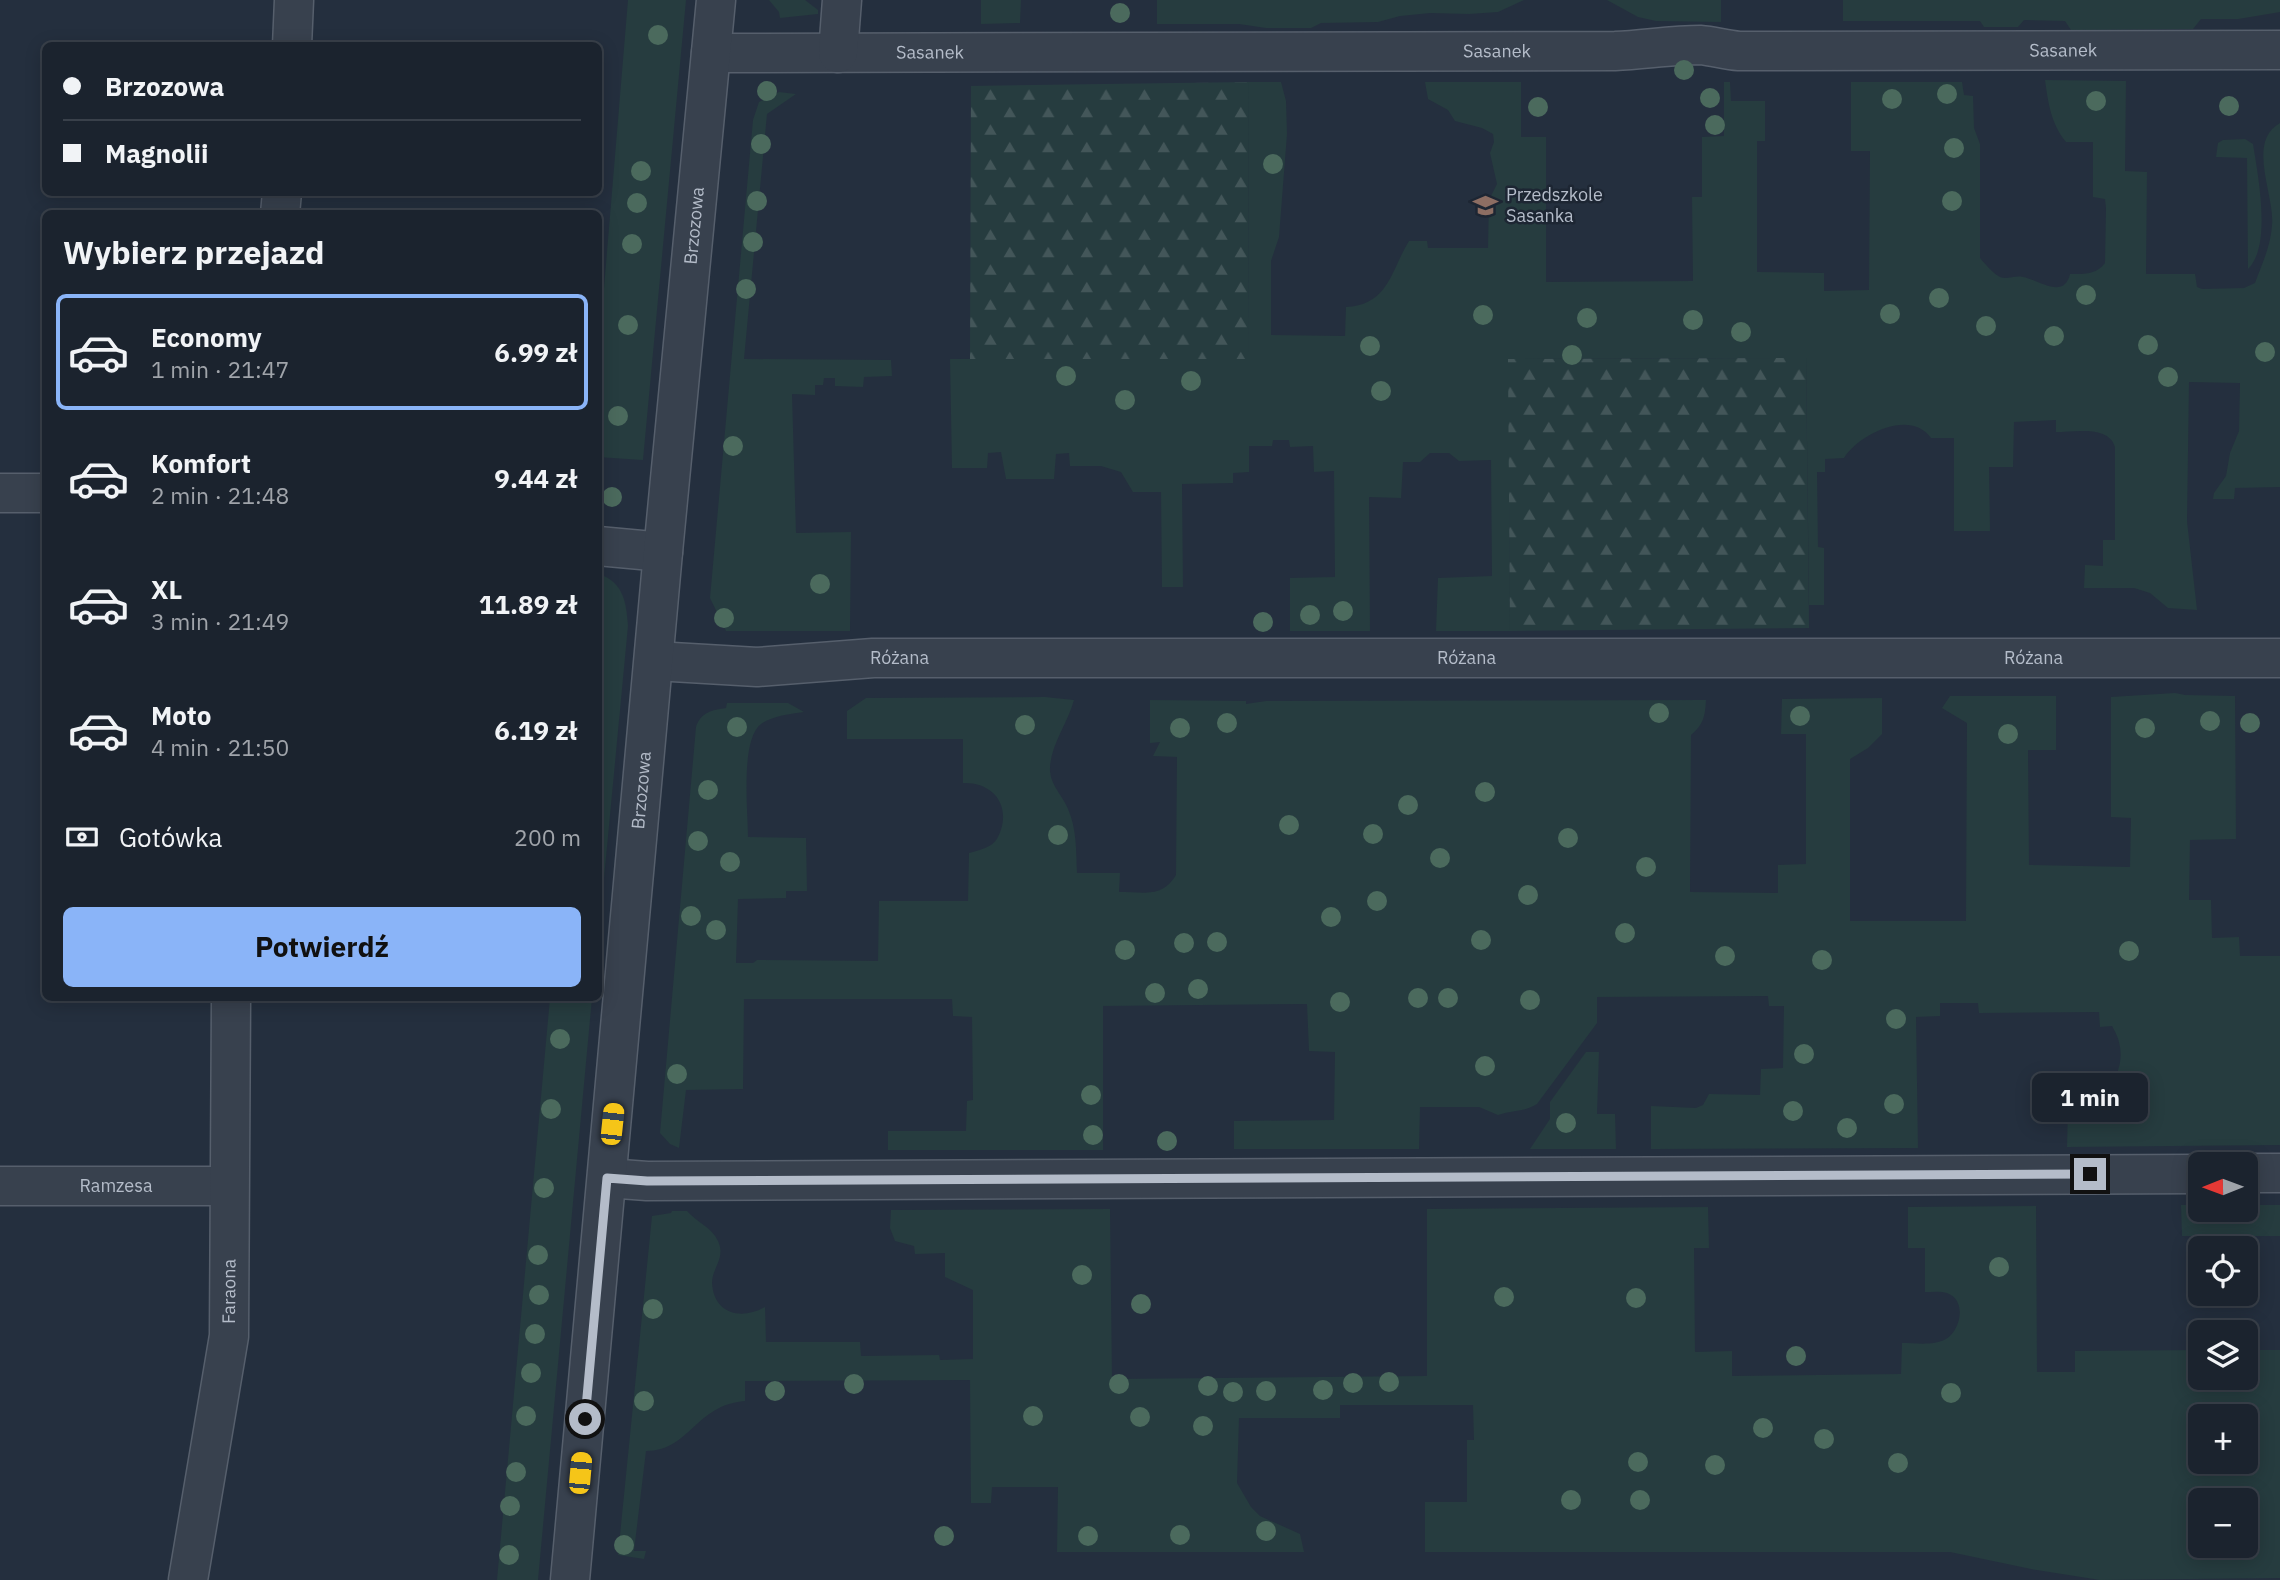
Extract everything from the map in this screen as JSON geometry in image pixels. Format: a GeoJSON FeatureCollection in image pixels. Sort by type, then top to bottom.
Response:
{"type":"FeatureCollection","features":[{"type":"Feature","properties":{"kind":"street"},"geometry":{"type":"LineString","coordinates":[[292,42],[294,0]]}},
{"type":"Feature","properties":{"kind":"street","name":"Brzozowa"},"geometry":{"type":"LineString","coordinates":[[570,1580],[716,0]]}},
{"type":"Feature","properties":{"kind":"street"},"geometry":{"type":"LineString","coordinates":[[838,53],[842,0]]}},
{"type":"Feature","properties":{"kind":"street","name":"Sasanek"},"geometry":{"type":"LineString","coordinates":[[712,53],[1601,51],[1700,45],[1739,51],[2280,50]]}},
{"type":"Feature","properties":{"kind":"street"},"geometry":{"type":"LineString","coordinates":[[0,493],[42,493]]}},
{"type":"Feature","properties":{"kind":"street"},"geometry":{"type":"LineString","coordinates":[[602,546],[663,552]]}},
{"type":"Feature","properties":{"kind":"street","name":"Różana"},"geometry":{"type":"LineString","coordinates":[[655,661],[757,667],[873,658],[2280,657]]}},
{"type":"Feature","properties":{"kind":"street","name":"Faraona"},"geometry":{"type":"LineString","coordinates":[[188,1580],[229,1336],[231,1001]]}},
{"type":"Feature","properties":{"kind":"street"},"geometry":{"type":"LineString","coordinates":[[2258,1173],[2280,1173]]}},
{"type":"Feature","properties":{"kind":"street"},"geometry":{"type":"LineString","coordinates":[[607,1178],[647,1181],[2188,1174]]}},
{"type":"Feature","properties":{"kind":"street","name":"Ramzesa"},"geometry":{"type":"LineString","coordinates":[[0,1185],[229,1186]]}},
{"type":"Feature","properties":{"kind":"green space"},"geometry":{"type":"Polygon","coordinates":[[[628,0],[686,0],[643,460],[602,457],[602,312],[628,0]]]}},
{"type":"Feature","properties":{"kind":"green space"},"geometry":{"type":"Polygon","coordinates":[[[769,0],[805,0],[818,10],[818,14],[780,18],[779,12],[769,0]]]}},
{"type":"Feature","properties":{"kind":"green space"},"geometry":{"type":"Polygon","coordinates":[[[981,0],[1021,0],[1020,23],[981,24],[981,0]]]}},
{"type":"Feature","properties":{"kind":"green space"},"geometry":{"type":"Polygon","coordinates":[[[1157,0],[1524,0],[1498,12],[1430,13],[1400,16],[1378,22],[1321,23],[1311,28],[1266,28],[1239,24],[1157,24],[1157,0]]]}},
{"type":"Feature","properties":{"kind":"green space"},"geometry":{"type":"Polygon","coordinates":[[[1607,0],[1721,0],[1721,22],[1656,21],[1638,17],[1607,0]]]}},
{"type":"Feature","properties":{"kind":"green space"},"geometry":{"type":"Polygon","coordinates":[[[1843,0],[2280,0],[2280,12],[2238,19],[2201,19],[2193,29],[2071,30],[2065,21],[2024,20],[2018,27],[1984,27],[1980,21],[1843,21],[1843,0]]]}},
{"type":"Feature","properties":{"kind":"green space"},"geometry":{"type":"Polygon","coordinates":[[[2045,80],[2126,81],[2125,171],[2147,172],[2146,274],[2195,274],[2197,287],[2202,289],[2244,288],[2255,283],[2268,247],[2272,225],[2264,170],[2265,143],[2270,132],[2280,123],[2280,487],[2235,488],[2234,499],[2213,499],[2226,476],[2230,453],[2239,431],[2240,383],[2189,382],[2187,521],[2197,610],[2168,608],[2150,593],[2134,588],[2084,588],[2085,565],[2103,566],[2103,540],[2115,540],[2115,447],[2106,435],[2090,431],[2056,432],[2056,420],[2014,422],[2013,467],[1989,467],[1990,531],[1954,531],[1954,438],[1931,438],[1922,429],[1911,425],[1898,425],[1872,434],[1851,449],[1844,458],[1825,459],[1825,472],[1817,472],[1818,547],[1824,548],[1824,605],[1809,605],[1806,358],[1509,359],[1510,631],[1436,631],[1438,578],[1492,576],[1491,460],[1459,461],[1449,453],[1430,453],[1420,462],[1403,462],[1401,498],[1369,497],[1370,631],[1290,631],[1290,578],[1335,577],[1334,471],[1314,472],[1313,446],[1290,447],[1289,440],[1273,440],[1272,446],[1249,446],[1249,472],[1233,473],[1233,483],[1182,484],[1183,587],[1162,587],[1161,492],[1133,492],[1121,472],[1101,466],[1070,466],[1069,453],[1056,454],[1054,479],[1006,479],[1001,452],[988,453],[987,468],[952,468],[950,359],[1249,358],[1248,82],[1281,82],[1286,101],[1287,134],[1279,237],[1271,261],[1271,335],[1345,336],[1346,307],[1360,305],[1380,293],[1409,241],[1427,241],[1428,248],[1488,248],[1489,200],[1497,184],[1490,153],[1494,142],[1493,134],[1482,128],[1455,121],[1448,110],[1428,99],[1425,82],[1521,82],[1521,137],[1546,137],[1546,282],[1693,281],[1692,197],[1702,197],[1702,137],[1724,136],[1724,82],[1730,82],[1731,101],[1765,101],[1765,141],[1757,141],[1757,272],[1824,273],[1824,291],[1869,290],[1870,151],[1851,151],[1851,82],[1962,82],[1964,95],[1973,96],[1974,128],[1980,144],[1980,258],[2003,278],[2023,277],[2057,287],[2067,282],[2070,274],[2098,270],[2105,263],[2106,208],[2105,199],[2093,197],[2093,142],[2066,142],[2054,120],[2045,80]]]}},
{"type":"Feature","properties":{"kind":"green space"},"geometry":{"type":"Polygon","coordinates":[[[1248,82],[1249,359],[970,359],[971,86],[1248,82]]]}},
{"type":"Feature","properties":{"kind":"green space"},"geometry":{"type":"Polygon","coordinates":[[[779,92],[796,94],[767,114],[744,359],[891,360],[892,376],[864,377],[863,387],[835,386],[835,378],[824,378],[823,385],[815,385],[815,395],[792,394],[796,533],[851,532],[850,631],[726,631],[710,598],[753,120],[759,102],[779,92]]]}},
{"type":"Feature","properties":{"kind":"green space"},"geometry":{"type":"Polygon","coordinates":[[[2245,139],[2253,144],[2261,210],[2260,244],[2248,269],[2247,158],[2216,157],[2218,143],[2223,140],[2245,139]]]}},
{"type":"Feature","properties":{"kind":"green space"},"geometry":{"type":"Polygon","coordinates":[[[1806,358],[1809,628],[1510,631],[1508,359],[1806,358]]]}},
{"type":"Feature","properties":{"kind":"green space"},"geometry":{"type":"Polygon","coordinates":[[[602,576],[619,588],[625,601],[628,626],[602,899],[602,576]]]}},
{"type":"Feature","properties":{"kind":"green space"},"geometry":{"type":"Polygon","coordinates":[[[2175,693],[2235,696],[2236,839],[2190,840],[2189,900],[2211,900],[2212,938],[2239,937],[2240,956],[2280,956],[2280,1145],[2067,1147],[2068,1108],[2099,1108],[2100,1084],[2112,1084],[2116,1077],[2121,1055],[2119,1041],[2112,1026],[2100,1027],[2099,1012],[1979,1013],[1978,1003],[1940,1003],[1940,1016],[1916,1017],[1918,1148],[1651,1149],[1651,1106],[1696,1108],[1703,1105],[1709,1094],[1760,1095],[1761,1069],[1783,1068],[1784,1006],[1769,1006],[1768,996],[1597,997],[1597,1023],[1537,1104],[1498,1115],[1479,1107],[1420,1107],[1419,1149],[1234,1149],[1234,1121],[1334,1120],[1335,1052],[1309,1051],[1307,1004],[1103,1006],[1103,1150],[888,1150],[888,1131],[966,1131],[967,1101],[973,1100],[972,1017],[953,1016],[952,999],[744,999],[743,1089],[686,1090],[679,1148],[670,1144],[660,1133],[696,727],[704,715],[726,708],[727,703],[788,703],[804,712],[765,721],[754,732],[750,745],[747,777],[748,837],[806,838],[807,891],[786,891],[786,898],[738,899],[736,963],[753,963],[757,960],[878,961],[879,901],[968,901],[969,853],[991,845],[999,834],[1003,816],[999,800],[988,789],[972,783],[963,783],[963,739],[847,739],[847,711],[866,698],[1045,697],[1074,700],[1052,753],[1050,771],[1073,824],[1077,873],[1120,873],[1119,892],[1145,893],[1165,887],[1176,875],[1177,757],[1153,756],[1160,742],[1150,743],[1150,700],[1246,701],[1246,704],[1266,701],[1706,700],[1703,719],[1691,735],[1690,892],[1778,893],[1778,865],[1806,864],[1806,734],[1781,734],[1782,699],[1882,698],[1882,734],[1868,748],[1850,759],[1850,921],[1966,921],[1967,723],[1942,708],[1950,696],[2056,696],[2056,750],[2028,750],[2029,865],[2130,867],[2131,818],[2111,817],[2111,697],[2175,693]]]}},
{"type":"Feature","properties":{"kind":"green space"},"geometry":{"type":"Polygon","coordinates":[[[550,1001],[592,1001],[538,1580],[497,1580],[550,1001]]]}},
{"type":"Feature","properties":{"kind":"green space"},"geometry":{"type":"Polygon","coordinates":[[[1586,1052],[1599,1052],[1597,1114],[1615,1114],[1616,1149],[1530,1149],[1550,1119],[1550,1102],[1586,1052]]]}},
{"type":"Feature","properties":{"kind":"green space"},"geometry":{"type":"Polygon","coordinates":[[[2181,1205],[2188,1205],[2188,1222],[2258,1222],[2258,1205],[2280,1205],[2280,1236],[2182,1236],[2181,1205]]]}},
{"type":"Feature","properties":{"kind":"green space"},"geometry":{"type":"Polygon","coordinates":[[[2036,1206],[2037,1372],[2075,1372],[2075,1351],[2188,1350],[2188,1390],[2258,1390],[2258,1350],[2280,1350],[2280,1578],[2100,1580],[1950,1552],[1425,1552],[1425,1502],[1467,1502],[1467,1440],[1474,1440],[1473,1405],[1340,1405],[1340,1418],[1239,1418],[1237,1483],[1251,1507],[1260,1516],[1300,1534],[1304,1552],[1057,1552],[1058,1487],[992,1487],[991,1503],[971,1503],[970,1380],[745,1381],[745,1401],[715,1410],[673,1444],[646,1451],[634,1551],[646,1551],[644,1559],[618,1555],[652,1216],[672,1211],[687,1211],[712,1232],[720,1247],[720,1258],[712,1283],[714,1294],[718,1302],[731,1312],[747,1313],[765,1307],[766,1342],[860,1342],[861,1356],[939,1355],[940,1360],[973,1359],[973,1290],[945,1277],[945,1253],[915,1254],[914,1246],[895,1241],[890,1228],[891,1210],[1110,1209],[1112,1379],[1427,1376],[1427,1209],[1708,1207],[1709,1248],[1694,1248],[1695,1352],[1732,1351],[1732,1376],[1901,1374],[1902,1343],[1936,1343],[1946,1339],[1955,1329],[1960,1315],[1957,1302],[1947,1293],[1925,1292],[1925,1248],[1908,1248],[1908,1207],[2036,1206]]]}},
{"type":"Feature","properties":{"kind":"place","name":"Przedszkole Sasanka"},"geometry":{"type":"Point","coordinates":[1486,205]}},
{"type":"Feature","properties":{"kind":"route"},"geometry":{"type":"LineString","coordinates":[[585,1419],[607,1178],[647,1181],[2090,1174]]}}]}
